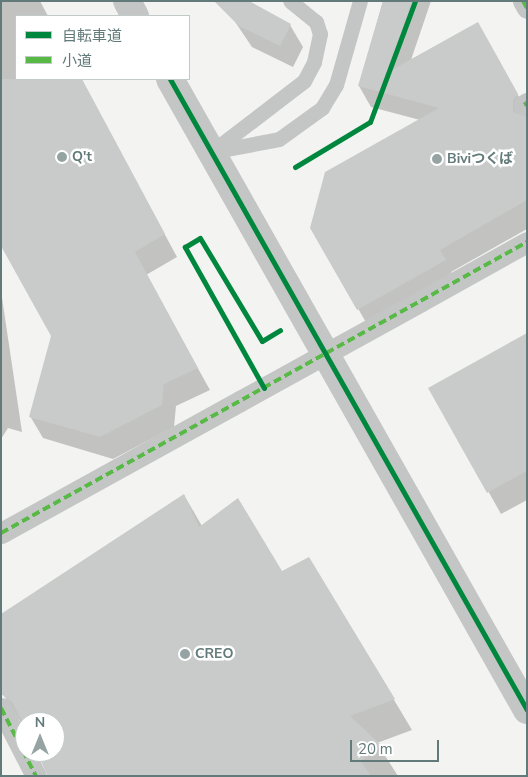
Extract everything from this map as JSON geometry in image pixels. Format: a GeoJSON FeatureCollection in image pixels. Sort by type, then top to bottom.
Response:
{"type":"FeatureCollection","features":[{"type":"Feature","properties":{"kind":"street"},"geometry":{"type":"LineString","coordinates":[[127,1],[134,15]]}},
{"type":"Feature","properties":{"kind":"street"},"geometry":{"type":"LineString","coordinates":[[523,1],[527,8]]}},
{"type":"Feature","properties":{"kind":"street"},"geometry":{"type":"LineString","coordinates":[[171,80],[527,710]]}},
{"type":"Feature","properties":{"kind":"street"},"geometry":{"type":"LineString","coordinates":[[1,533],[527,242]]}},
{"type":"Feature","properties":{"kind":"street"},"geometry":{"type":"LineString","coordinates":[[1,708],[36,776]]}},
{"type":"Feature","properties":{"kind":"lane"},"geometry":{"type":"LineString","coordinates":[[211,152],[298,86],[314,62],[320,34],[316,22],[290,1]]}},
{"type":"Feature","properties":{"kind":"lane"},"geometry":{"type":"LineString","coordinates":[[211,152],[279,139],[322,108],[336,85],[360,1]]}},
{"type":"Feature","properties":{"kind":"building"},"geometry":{"type":"Polygon","coordinates":[[[214,1],[249,1],[291,24],[280,46],[239,26],[214,1]]]}},
{"type":"Feature","properties":{"kind":"building","name":"Biviつくば"},"geometry":{"type":"Polygon","coordinates":[[[383,1],[412,1],[388,72],[478,22],[518,94],[513,100],[513,112],[527,117],[527,200],[440,250],[446,260],[357,310],[310,228],[325,172],[439,108],[358,86],[383,1]]]}},
{"type":"Feature","properties":{"kind":"building","name":"Q't"},"geometry":{"type":"Polygon","coordinates":[[[1,79],[83,80],[165,234],[135,252],[198,368],[164,384],[162,405],[100,437],[29,417],[51,336],[1,246],[1,79]]]}},
{"type":"Feature","properties":{"kind":"building"},"geometry":{"type":"Polygon","coordinates":[[[527,333],[527,471],[487,493],[428,388],[527,333]]]}},
{"type":"Feature","properties":{"kind":"building","name":"CREO"},"geometry":{"type":"Polygon","coordinates":[[[184,494],[199,527],[238,498],[282,571],[309,557],[395,699],[350,716],[382,746],[361,761],[371,776],[48,776],[42,762],[65,762],[65,712],[17,712],[12,702],[1,694],[1,614],[184,494]]]}},
{"type":"Feature","properties":{"kind":"marked path"},"geometry":{"type":"LineString","coordinates":[[523,1],[527,8]]}},
{"type":"Feature","properties":{"kind":"marked path"},"geometry":{"type":"LineString","coordinates":[[1,533],[527,242]]}},
{"type":"Feature","properties":{"kind":"marked path"},"geometry":{"type":"LineString","coordinates":[[1,708],[36,776]]}},
{"type":"Feature","properties":{"kind":"cycle path"},"geometry":{"type":"LineString","coordinates":[[295,167],[370,122],[415,1]]}},
{"type":"Feature","properties":{"kind":"cycle path"},"geometry":{"type":"LineString","coordinates":[[171,80],[527,710]]}},
{"type":"Feature","properties":{"kind":"cycle path"},"geometry":{"type":"LineString","coordinates":[[264,388],[185,247],[200,238],[262,341],[280,330]]}},
{"type":"Feature","properties":{"kind":"place","name":"Q't"},"geometry":{"type":"Point","coordinates":[62,157]}},
{"type":"Feature","properties":{"kind":"place","name":"Biviつくば"},"geometry":{"type":"Point","coordinates":[437,159]}},
{"type":"Feature","properties":{"kind":"place","name":"CREO"},"geometry":{"type":"Point","coordinates":[185,654]}}]}
